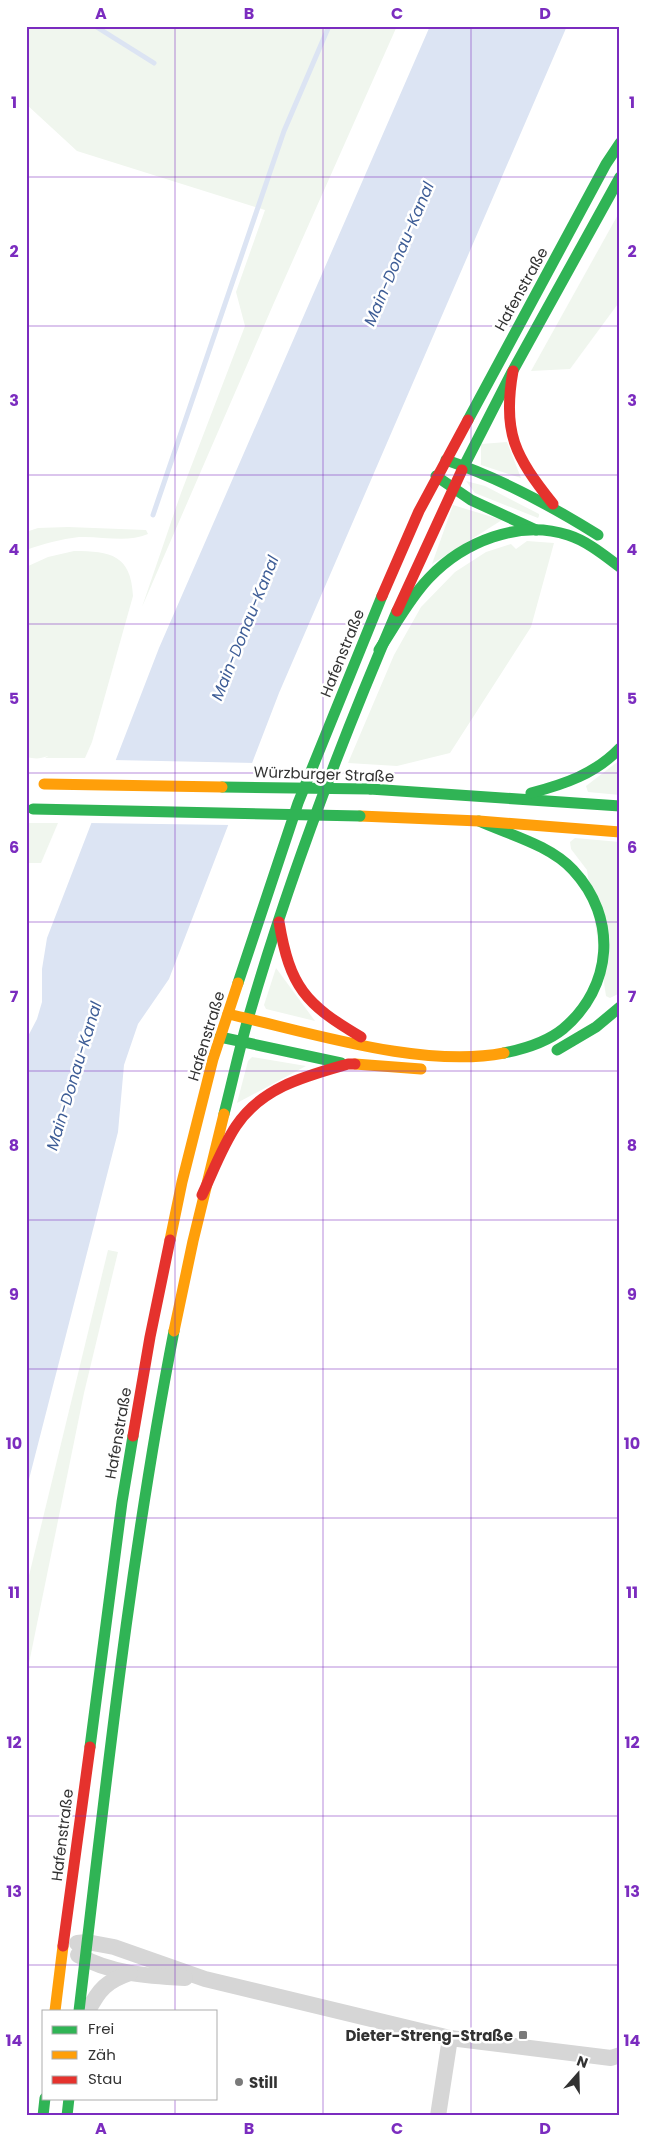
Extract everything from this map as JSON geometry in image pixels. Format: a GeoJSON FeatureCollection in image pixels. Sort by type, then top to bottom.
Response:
{"type":"FeatureCollection","features":[{"type":"Feature","properties":{"kind":"main road","name":"Hafenstraße"},"geometry":{"type":"LineString","coordinates":[[54,2010],[122,1502],[148,1346],[182,1182],[206,1083],[298,804],[364,637],[418,511],[606,164],[620,143]]}},
{"type":"Feature","properties":{"kind":"main road"},"geometry":{"type":"LineString","coordinates":[[79,2010],[117,1686],[140,1526],[174,1326],[202,1195],[248,1018],[320,801],[380,650],[453,490],[513,371],[620,177]]}},
{"type":"Feature","properties":{"kind":"main road"},"geometry":{"type":"LineString","coordinates":[[513,371],[508,406],[512,436],[528,474],[558,510]]}},
{"type":"Feature","properties":{"kind":"main road"},"geometry":{"type":"LineString","coordinates":[[446,460],[465,466],[558,510],[604,539]]}},
{"type":"Feature","properties":{"kind":"main road"},"geometry":{"type":"LineString","coordinates":[[436,476],[453,490],[473,502],[536,530]]}},
{"type":"Feature","properties":{"kind":"main road"},"geometry":{"type":"LineString","coordinates":[[380,650],[416,593],[437,570],[460,552],[480,541],[513,532],[536,530],[567,535],[595,548],[620,567]]}},
{"type":"Feature","properties":{"kind":"main road"},"geometry":{"type":"LineString","coordinates":[[511,798],[572,782],[611,758],[620,748]]}},
{"type":"Feature","properties":{"kind":"main road","name":"Würzburger Straße"},"geometry":{"type":"LineString","coordinates":[[39,784],[370,790],[620,806]]}},
{"type":"Feature","properties":{"kind":"main road"},"geometry":{"type":"LineString","coordinates":[[30,809],[360,816],[620,832]]}},
{"type":"Feature","properties":{"kind":"main road"},"geometry":{"type":"LineString","coordinates":[[228,1014],[334,1038],[437,1057],[467,1057],[511,1051],[547,1039],[562,1030],[587,1006],[596,988],[601,973],[605,948],[602,918],[592,893],[572,869],[549,852],[479,822]]}},
{"type":"Feature","properties":{"kind":"main road"},"geometry":{"type":"LineString","coordinates":[[279,922],[284,954],[294,980],[311,1005],[333,1021],[379,1047]]}},
{"type":"Feature","properties":{"kind":"main road"},"geometry":{"type":"LineString","coordinates":[[549,1054],[588,1032],[620,1007]]}},
{"type":"Feature","properties":{"kind":"main road"},"geometry":{"type":"LineString","coordinates":[[220,1037],[241,1043],[348,1064],[430,1070]]}},
{"type":"Feature","properties":{"kind":"main road"},"geometry":{"type":"LineString","coordinates":[[202,1195],[235,1127],[254,1105],[267,1094],[285,1084],[348,1064]]}},
{"type":"Feature","properties":{"kind":"main road"},"geometry":{"type":"LineString","coordinates":[[43,2116],[45,2100]]}},
{"type":"Feature","properties":{"kind":"main road"},"geometry":{"type":"LineString","coordinates":[[67,2116],[69,2100]]}},
{"type":"Feature","properties":{"kind":"street"},"geometry":{"type":"LineString","coordinates":[[63,1946],[87,1942],[114,1946],[205,1979],[450,2038],[611,2058],[620,2055]]}},
{"type":"Feature","properties":{"kind":"street"},"geometry":{"type":"LineString","coordinates":[[63,1946],[85,1959],[106,1968],[130,1973],[205,1979]]}},
{"type":"Feature","properties":{"kind":"street"},"geometry":{"type":"LineString","coordinates":[[89,2010],[101,1988],[113,1979],[130,1973]]}},
{"type":"Feature","properties":{"kind":"street"},"geometry":{"type":"LineString","coordinates":[[438,2116],[450,2038]]}},
{"type":"Feature","properties":{"kind":"shaded area"},"geometry":{"type":"Polygon","coordinates":[[[26,26],[397,26],[142,607],[181,493],[245,326],[236,292],[265,210],[77,151],[26,104],[26,26]]]}},
{"type":"Feature","properties":{"kind":"shaded area"},"geometry":{"type":"Polygon","coordinates":[[[620,211],[620,301],[570,369],[531,371],[620,211]]]}},
{"type":"Feature","properties":{"kind":"shaded area"},"geometry":{"type":"Polygon","coordinates":[[[507,442],[521,478],[481,465],[481,444],[507,442]]]}},
{"type":"Feature","properties":{"kind":"shaded area"},"geometry":{"type":"Polygon","coordinates":[[[466,481],[485,486],[539,514],[539,516],[538,518],[475,493],[466,481]]]}},
{"type":"Feature","properties":{"kind":"shaded area"},"geometry":{"type":"Polygon","coordinates":[[[453,505],[502,520],[432,564],[453,505]]]}},
{"type":"Feature","properties":{"kind":"shaded area"},"geometry":{"type":"Polygon","coordinates":[[[68,527],[146,530],[148,534],[123,539],[79,537],[52,542],[26,550],[26,532],[38,528],[68,527]]]}},
{"type":"Feature","properties":{"kind":"shaded area"},"geometry":{"type":"Polygon","coordinates":[[[527,541],[554,543],[531,627],[450,753],[397,766],[348,763],[394,655],[421,607],[455,572],[486,552],[511,544],[516,549],[527,541]]]}},
{"type":"Feature","properties":{"kind":"shaded area"},"geometry":{"type":"Polygon","coordinates":[[[74,551],[99,552],[117,558],[128,572],[133,596],[92,742],[85,758],[26,757],[26,567],[48,557],[74,551]]]}},
{"type":"Feature","properties":{"kind":"shaded area"},"geometry":{"type":"Polygon","coordinates":[[[620,760],[620,795],[588,792],[586,786],[620,760]]]}},
{"type":"Feature","properties":{"kind":"shaded area"},"geometry":{"type":"Polygon","coordinates":[[[26,823],[58,823],[41,863],[26,863],[26,823]]]}},
{"type":"Feature","properties":{"kind":"shaded area"},"geometry":{"type":"Polygon","coordinates":[[[575,838],[620,842],[620,993],[610,998],[606,996],[587,870],[571,849],[570,842],[575,838]]]}},
{"type":"Feature","properties":{"kind":"shaded area"},"geometry":{"type":"Polygon","coordinates":[[[276,968],[315,1021],[266,1009],[264,1005],[276,968]]]}},
{"type":"Feature","properties":{"kind":"shaded area"},"geometry":{"type":"Polygon","coordinates":[[[252,1057],[306,1066],[237,1103],[248,1061],[252,1057]]]}},
{"type":"Feature","properties":{"kind":"shaded area"},"geometry":{"type":"Polygon","coordinates":[[[108,1250],[118,1252],[84,1393],[26,1678],[26,1588],[108,1250]]]}},
{"type":"Feature","properties":{"kind":"water","name":"Main-Donau-Kanal"},"geometry":{"type":"Polygon","coordinates":[[[430,26],[567,26],[279,693],[169,979],[138,1024],[124,1065],[118,1132],[26,1491],[26,1040],[37,1019],[42,1002],[42,969],[47,938],[159,648],[430,26]]]}},
{"type":"Feature","properties":{"kind":"pier"},"geometry":{"type":"Polygon","coordinates":[[[113,760],[255,763],[231,825],[89,823],[113,760]]]}},
{"type":"Feature","properties":{"kind":"waterway"},"geometry":{"type":"LineString","coordinates":[[95,26],[154,63]]}},
{"type":"Feature","properties":{"kind":"waterway"},"geometry":{"type":"LineString","coordinates":[[153,515],[284,131],[329,26]]}},
{"type":"Feature","properties":{"kind":"traffic: fast"},"geometry":{"type":"LineString","coordinates":[[468,420],[606,164],[620,143]]}},
{"type":"Feature","properties":{"kind":"traffic: fast"},"geometry":{"type":"LineString","coordinates":[[462,470],[511,374],[620,177]]}},
{"type":"Feature","properties":{"kind":"traffic: fast"},"geometry":{"type":"LineString","coordinates":[[446,460],[486,475],[524,493],[598,535]]}},
{"type":"Feature","properties":{"kind":"traffic: fast"},"geometry":{"type":"LineString","coordinates":[[436,476],[471,500],[536,530]]}},
{"type":"Feature","properties":{"kind":"traffic: fast"},"geometry":{"type":"LineString","coordinates":[[379,650],[409,604],[429,578],[458,554],[475,544],[493,537],[511,532],[530,530],[568,535],[589,545],[620,567]]}},
{"type":"Feature","properties":{"kind":"traffic: fast"},"geometry":{"type":"LineString","coordinates":[[238,983],[298,803],[382,596]]}},
{"type":"Feature","properties":{"kind":"traffic: fast"},"geometry":{"type":"LineString","coordinates":[[224,1114],[248,1019],[280,915],[335,762],[397,611]]}},
{"type":"Feature","properties":{"kind":"traffic: fast"},"geometry":{"type":"LineString","coordinates":[[531,793],[579,777],[600,765],[620,748]]}},
{"type":"Feature","properties":{"kind":"traffic: fast"},"geometry":{"type":"LineString","coordinates":[[222,787],[370,789]]}},
{"type":"Feature","properties":{"kind":"traffic: fast"},"geometry":{"type":"LineString","coordinates":[[370,789],[620,806]]}},
{"type":"Feature","properties":{"kind":"traffic: fast"},"geometry":{"type":"LineString","coordinates":[[33,809],[360,816]]}},
{"type":"Feature","properties":{"kind":"traffic: fast"},"geometry":{"type":"LineString","coordinates":[[479,821],[529,841],[564,861],[588,889],[597,909],[603,930],[604,952],[600,973],[592,993],[580,1012],[563,1029],[550,1038],[504,1053]]}},
{"type":"Feature","properties":{"kind":"traffic: fast"},"geometry":{"type":"LineString","coordinates":[[557,1050],[596,1027],[620,1007]]}},
{"type":"Feature","properties":{"kind":"traffic: fast"},"geometry":{"type":"LineString","coordinates":[[220,1037],[341,1063]]}},
{"type":"Feature","properties":{"kind":"traffic: fast"},"geometry":{"type":"LineString","coordinates":[[79,2010],[120,1671],[144,1501],[174,1331]]}},
{"type":"Feature","properties":{"kind":"traffic: fast"},"geometry":{"type":"LineString","coordinates":[[90,1747],[122,1502],[133,1436]]}},
{"type":"Feature","properties":{"kind":"traffic: fast"},"geometry":{"type":"LineString","coordinates":[[43,2116],[45,2100]]}},
{"type":"Feature","properties":{"kind":"traffic: fast"},"geometry":{"type":"LineString","coordinates":[[67,2116],[69,2100]]}},
{"type":"Feature","properties":{"kind":"traffic: slow"},"geometry":{"type":"LineString","coordinates":[[44,784],[222,787]]}},
{"type":"Feature","properties":{"kind":"traffic: slow"},"geometry":{"type":"LineString","coordinates":[[360,816],[479,821],[620,832]]}},
{"type":"Feature","properties":{"kind":"traffic: slow"},"geometry":{"type":"LineString","coordinates":[[170,1240],[182,1182],[213,1059],[238,983]]}},
{"type":"Feature","properties":{"kind":"traffic: slow"},"geometry":{"type":"LineString","coordinates":[[228,1014],[329,1038],[402,1052],[472,1057],[504,1053]]}},
{"type":"Feature","properties":{"kind":"traffic: slow"},"geometry":{"type":"LineString","coordinates":[[355,1064],[421,1069]]}},
{"type":"Feature","properties":{"kind":"traffic: slow"},"geometry":{"type":"LineString","coordinates":[[174,1331],[193,1241],[224,1114]]}},
{"type":"Feature","properties":{"kind":"traffic: slow"},"geometry":{"type":"LineString","coordinates":[[55,2010],[63,1946]]}},
{"type":"Feature","properties":{"kind":"traffic: jam"},"geometry":{"type":"LineString","coordinates":[[513,371],[509,411],[515,443],[529,472],[553,504]]}},
{"type":"Feature","properties":{"kind":"traffic: jam"},"geometry":{"type":"LineString","coordinates":[[382,596],[419,511],[468,420]]}},
{"type":"Feature","properties":{"kind":"traffic: jam"},"geometry":{"type":"LineString","coordinates":[[397,611],[462,470]]}},
{"type":"Feature","properties":{"kind":"traffic: jam"},"geometry":{"type":"LineString","coordinates":[[279,922],[289,963],[303,992],[326,1014],[361,1037]]}},
{"type":"Feature","properties":{"kind":"traffic: jam"},"geometry":{"type":"LineString","coordinates":[[202,1195],[231,1134],[247,1113],[259,1102],[272,1092],[316,1073],[348,1064],[355,1064]]}},
{"type":"Feature","properties":{"kind":"traffic: jam"},"geometry":{"type":"LineString","coordinates":[[133,1436],[150,1337],[170,1240]]}},
{"type":"Feature","properties":{"kind":"traffic: jam"},"geometry":{"type":"LineString","coordinates":[[63,1946],[90,1747]]}},
{"type":"Feature","properties":{"kind":"place","name":"Dieter-Streng-Straße"},"geometry":{"type":"Point","coordinates":[523,2035]}},
{"type":"Feature","properties":{"kind":"place","name":"Still"},"geometry":{"type":"Point","coordinates":[239,2082]}}]}
